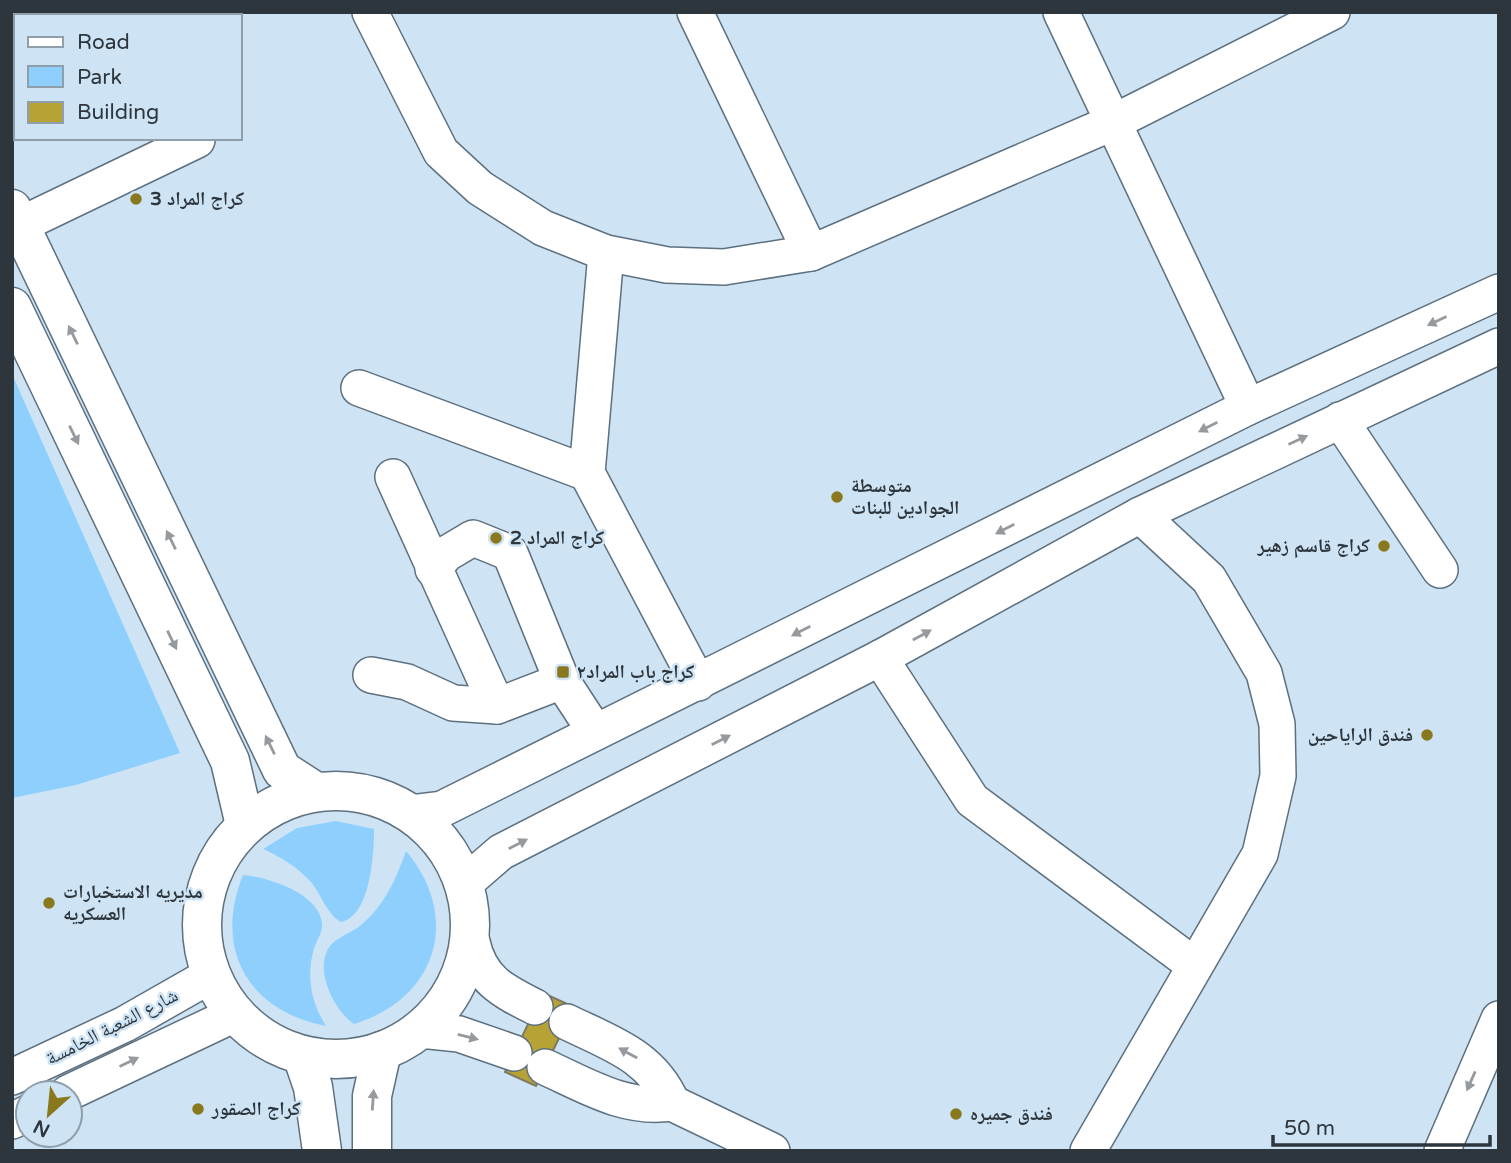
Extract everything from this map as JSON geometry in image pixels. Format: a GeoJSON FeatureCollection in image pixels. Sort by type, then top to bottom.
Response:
{"type":"FeatureCollection","features":[{"type":"Feature","properties":{"kind":"main road"},"geometry":{"type":"LineString","coordinates":[[16,217],[282,770],[316,792]]}},
{"type":"Feature","properties":{"kind":"main road"},"geometry":{"type":"LineString","coordinates":[[14,314],[230,761],[245,825]]}},
{"type":"Feature","properties":{"kind":"main road"},"geometry":{"type":"LineString","coordinates":[[316,792],[365,794],[409,813],[433,832],[451,857],[464,884],[472,942],[449,997],[420,1030],[382,1051],[342,1059],[302,1055],[254,1032],[234,1014],[211,975],[201,936],[204,895],[219,856],[245,825],[278,803],[316,792]]}},
{"type":"Feature","properties":{"kind":"main road"},"geometry":{"type":"LineString","coordinates":[[372,1151],[372,1096],[382,1051]]}},
{"type":"Feature","properties":{"kind":"main road"},"geometry":{"type":"LineString","coordinates":[[302,1055],[313,1087],[322,1151]]}},
{"type":"Feature","properties":{"kind":"street"},"geometry":{"type":"LineString","coordinates":[[370,12],[441,152],[480,188],[543,228],[606,253],[667,265],[724,267],[811,253],[1114,122],[1332,12]]}},
{"type":"Feature","properties":{"kind":"street"},"geometry":{"type":"LineString","coordinates":[[695,12],[811,253]]}},
{"type":"Feature","properties":{"kind":"street"},"geometry":{"type":"LineString","coordinates":[[1061,12],[1248,407]]}},
{"type":"Feature","properties":{"kind":"street"},"geometry":{"type":"LineString","coordinates":[[16,217],[197,140]]}},
{"type":"Feature","properties":{"kind":"street"},"geometry":{"type":"LineString","coordinates":[[606,253],[587,473],[698,682]]}},
{"type":"Feature","properties":{"kind":"street"},"geometry":{"type":"LineString","coordinates":[[409,813],[442,809],[594,730],[698,682],[1248,407],[1499,292]]}},
{"type":"Feature","properties":{"kind":"street"},"geometry":{"type":"LineString","coordinates":[[464,884],[501,852],[880,658],[1140,515],[1499,346]]}},
{"type":"Feature","properties":{"kind":"street"},"geometry":{"type":"LineString","coordinates":[[1334,368],[1348,416],[1440,570]]}},
{"type":"Feature","properties":{"kind":"street"},"geometry":{"type":"LineString","coordinates":[[359,388],[587,473]]}},
{"type":"Feature","properties":{"kind":"street"},"geometry":{"type":"LineString","coordinates":[[393,477],[497,706]]}},
{"type":"Feature","properties":{"kind":"street"},"geometry":{"type":"LineString","coordinates":[[1088,1151],[1260,854],[1278,776],[1277,724],[1264,673],[1209,579],[1140,515]]}},
{"type":"Feature","properties":{"kind":"street"},"geometry":{"type":"LineString","coordinates":[[433,569],[446,554],[473,538],[510,552],[562,681],[594,730]]}},
{"type":"Feature","properties":{"kind":"street"},"geometry":{"type":"LineString","coordinates":[[880,658],[972,800],[1194,965]]}},
{"type":"Feature","properties":{"kind":"street"},"geometry":{"type":"LineString","coordinates":[[371,675],[407,682],[453,703],[497,706],[562,681]]}},
{"type":"Feature","properties":{"kind":"street"},"geometry":{"type":"LineString","coordinates":[[472,942],[475,959],[494,986],[536,1007]]}},
{"type":"Feature","properties":{"kind":"street","name":"شارع الشعبة الخامسة"},"geometry":{"type":"LineString","coordinates":[[12,1077],[125,1024],[211,975]]}},
{"type":"Feature","properties":{"kind":"street","name":"شارع الشعبة الخامسة"},"geometry":{"type":"LineString","coordinates":[[84,1085],[234,1014]]}},
{"type":"Feature","properties":{"kind":"street"},"geometry":{"type":"LineString","coordinates":[[1441,1151],[1499,1019]]}},
{"type":"Feature","properties":{"kind":"street"},"geometry":{"type":"LineString","coordinates":[[567,1022],[646,1064],[662,1082],[672,1103]]}},
{"type":"Feature","properties":{"kind":"street"},"geometry":{"type":"LineString","coordinates":[[420,1030],[459,1034],[514,1053]]}},
{"type":"Feature","properties":{"kind":"street"},"geometry":{"type":"LineString","coordinates":[[545,1067],[619,1100],[654,1105],[672,1103],[772,1151]]}},
{"type":"Feature","properties":{"kind":"green space"},"geometry":{"type":"Polygon","coordinates":[[[12,374],[180,753],[76,785],[12,798],[12,374]]]}},
{"type":"Feature","properties":{"kind":"green space"},"geometry":{"type":"Polygon","coordinates":[[[336,821],[374,829],[373,853],[365,896],[351,917],[341,922],[332,914],[305,876],[263,849],[297,828],[336,821]]]}},
{"type":"Feature","properties":{"kind":"green space"},"geometry":{"type":"Polygon","coordinates":[[[406,851],[423,876],[433,902],[436,928],[432,953],[422,976],[405,996],[382,1012],[354,1024],[340,1010],[329,991],[324,960],[333,943],[361,925],[377,909],[394,881],[406,851]]]}},
{"type":"Feature","properties":{"kind":"green space"},"geometry":{"type":"Polygon","coordinates":[[[243,875],[278,883],[302,895],[319,912],[322,926],[314,948],[310,979],[317,1008],[326,1026],[299,1018],[276,1006],[258,991],[244,973],[232,928],[235,902],[243,875]]]}},
{"type":"Feature","properties":{"kind":"building"},"geometry":{"type":"Polygon","coordinates":[[[543,993],[574,1007],[536,1086],[505,1072],[543,993]]]}},
{"type":"Feature","properties":{"kind":"place","name":"كراج المراد 3"},"geometry":{"type":"Point","coordinates":[136,199]}},
{"type":"Feature","properties":{"kind":"place","name":"متوسطة الجوادين للبنات"},"geometry":{"type":"Point","coordinates":[837,497]}},
{"type":"Feature","properties":{"kind":"place","name":"كراج المراد 2"},"geometry":{"type":"Point","coordinates":[496,538]}},
{"type":"Feature","properties":{"kind":"place","name":"كراج قاسم زهير"},"geometry":{"type":"Point","coordinates":[1384,546]}},
{"type":"Feature","properties":{"kind":"place","name":"كراج باب المراد٢"},"geometry":{"type":"Point","coordinates":[563,672]}},
{"type":"Feature","properties":{"kind":"place","name":"فندق الراياحين"},"geometry":{"type":"Point","coordinates":[1427,735]}},
{"type":"Feature","properties":{"kind":"place","name":"مديريه الاستخبارات العسكريه"},"geometry":{"type":"Point","coordinates":[49,903]}},
{"type":"Feature","properties":{"kind":"place","name":"كراج الصقور"},"geometry":{"type":"Point","coordinates":[198,1109]}},
{"type":"Feature","properties":{"kind":"place","name":"فندق جميره"},"geometry":{"type":"Point","coordinates":[956,1114]}}]}
